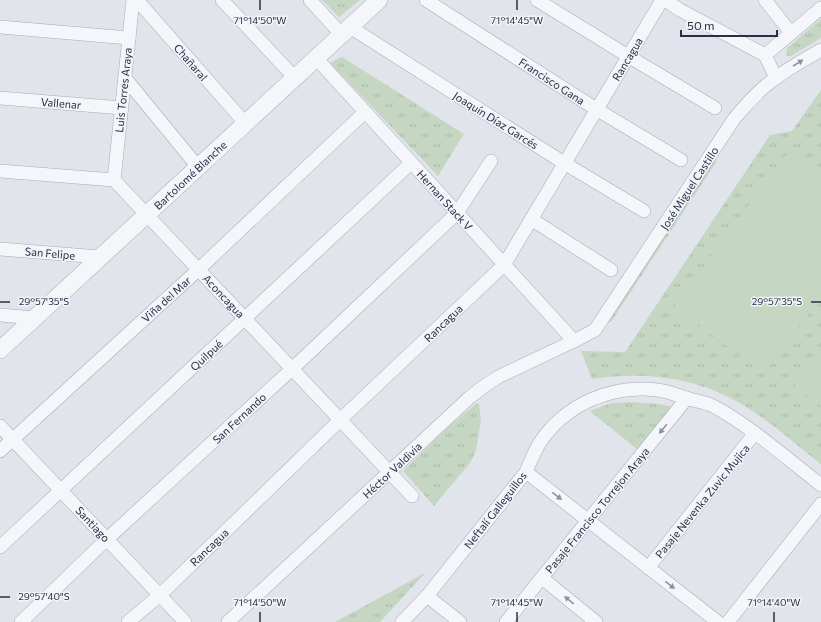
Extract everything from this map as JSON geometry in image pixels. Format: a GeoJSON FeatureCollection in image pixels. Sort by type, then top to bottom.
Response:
{"type":"FeatureCollection","features":[{"type":"Feature","properties":{"kind":"street","name":"Luis Torres Araya"},"geometry":{"type":"LineString","coordinates":[[114,180],[132,0]]}},
{"type":"Feature","properties":{"kind":"street","name":"Chañaral"},"geometry":{"type":"LineString","coordinates":[[137,0],[245,123]]}},
{"type":"Feature","properties":{"kind":"street"},"geometry":{"type":"LineString","coordinates":[[222,0],[295,78]]}},
{"type":"Feature","properties":{"kind":"street","name":"Joaquín Díaz Garcés"},"geometry":{"type":"LineString","coordinates":[[310,0],[346,31],[644,211]]}},
{"type":"Feature","properties":{"kind":"street","name":"Bartolomé Blanche"},"geometry":{"type":"LineString","coordinates":[[0,350],[379,0]]}},
{"type":"Feature","properties":{"kind":"street","name":"Francisco Gana"},"geometry":{"type":"LineString","coordinates":[[426,0],[596,110],[681,160]]}},
{"type":"Feature","properties":{"kind":"street"},"geometry":{"type":"LineString","coordinates":[[537,0],[715,108]]}},
{"type":"Feature","properties":{"kind":"street"},"geometry":{"type":"LineString","coordinates":[[663,0],[679,5],[765,55],[776,78]]}},
{"type":"Feature","properties":{"kind":"street","name":"Rancagua"},"geometry":{"type":"LineString","coordinates":[[128,622],[160,595],[340,420],[504,265],[628,56],[663,0]]}},
{"type":"Feature","properties":{"kind":"street"},"geometry":{"type":"LineString","coordinates":[[765,0],[791,33]]}},
{"type":"Feature","properties":{"kind":"street"},"geometry":{"type":"LineString","coordinates":[[765,55],[821,8]]}},
{"type":"Feature","properties":{"kind":"street"},"geometry":{"type":"LineString","coordinates":[[0,27],[129,38]]}},
{"type":"Feature","properties":{"kind":"street","name":"José Miguel Castillo"},"geometry":{"type":"LineString","coordinates":[[574,341],[595,330],[734,119],[754,96],[776,78],[821,50]]}},
{"type":"Feature","properties":{"kind":"street","name":"Hernan Stack V"},"geometry":{"type":"LineString","coordinates":[[316,58],[574,341]]}},
{"type":"Feature","properties":{"kind":"street"},"geometry":{"type":"LineString","coordinates":[[125,78],[198,167]]}},
{"type":"Feature","properties":{"kind":"street","name":"Vallenar"},"geometry":{"type":"LineString","coordinates":[[0,98],[122,108]]}},
{"type":"Feature","properties":{"kind":"street","name":"Viña del Mar"},"geometry":{"type":"LineString","coordinates":[[0,451],[199,269],[365,112]]}},
{"type":"Feature","properties":{"kind":"street","name":"San Fernando"},"geometry":{"type":"LineString","coordinates":[[21,622],[107,539],[292,369],[457,213],[491,161]]}},
{"type":"Feature","properties":{"kind":"street","name":"Quilpué"},"geometry":{"type":"LineString","coordinates":[[0,547],[411,163]]}},
{"type":"Feature","properties":{"kind":"street"},"geometry":{"type":"LineString","coordinates":[[0,171],[114,180]]}},
{"type":"Feature","properties":{"kind":"street","name":"Aconcagua"},"geometry":{"type":"LineString","coordinates":[[114,180],[412,496]]}},
{"type":"Feature","properties":{"kind":"street"},"geometry":{"type":"LineString","coordinates":[[531,219],[611,270]]}},
{"type":"Feature","properties":{"kind":"street","name":"San Felipe"},"geometry":{"type":"LineString","coordinates":[[0,249],[100,257]]}},
{"type":"Feature","properties":{"kind":"street"},"geometry":{"type":"LineString","coordinates":[[0,315],[35,318]]}},
{"type":"Feature","properties":{"kind":"street","name":"Héctor Valdivia"},"geometry":{"type":"LineString","coordinates":[[228,622],[470,397],[498,377],[574,341]]}},
{"type":"Feature","properties":{"kind":"street","name":"Neftalí Galleguillos"},"geometry":{"type":"LineString","coordinates":[[402,622],[427,596],[526,472],[548,431],[571,410],[598,396],[628,389],[658,390],[673,393],[711,406],[755,434],[821,485]]}},
{"type":"Feature","properties":{"kind":"street","name":"Pasaje Francisco Torrejon Araya"},"geometry":{"type":"LineString","coordinates":[[506,622],[687,398]]}},
{"type":"Feature","properties":{"kind":"street","name":"Santiago"},"geometry":{"type":"LineString","coordinates":[[0,426],[185,622]]}},
{"type":"Feature","properties":{"kind":"street","name":"Pasaje Nevenka Zuvic Mujica"},"geometry":{"type":"LineString","coordinates":[[648,568],[755,434]]}},
{"type":"Feature","properties":{"kind":"street"},"geometry":{"type":"LineString","coordinates":[[526,472],[718,622]]}},
{"type":"Feature","properties":{"kind":"street"},"geometry":{"type":"LineString","coordinates":[[728,622],[821,504]]}},
{"type":"Feature","properties":{"kind":"street"},"geometry":{"type":"LineString","coordinates":[[542,578],[596,622]]}},
{"type":"Feature","properties":{"kind":"street"},"geometry":{"type":"LineString","coordinates":[[427,596],[460,622]]}},
{"type":"Feature","properties":{"kind":"green space"},"geometry":{"type":"Polygon","coordinates":[[[322,0],[360,0],[339,17],[322,0]]]}},
{"type":"Feature","properties":{"kind":"green space"},"geometry":{"type":"Polygon","coordinates":[[[821,19],[821,38],[791,56],[788,56],[786,54],[787,48],[821,19]]]}},
{"type":"Feature","properties":{"kind":"green space"},"geometry":{"type":"Polygon","coordinates":[[[342,57],[464,134],[438,176],[330,63],[342,57]]]}},
{"type":"Feature","properties":{"kind":"green space"},"geometry":{"type":"Polygon","coordinates":[[[821,90],[821,464],[763,418],[743,405],[707,388],[689,382],[651,376],[592,379],[581,351],[625,352],[770,135],[792,131],[821,90]]]}},
{"type":"Feature","properties":{"kind":"green space"},"geometry":{"type":"Polygon","coordinates":[[[788,152],[821,178],[821,297],[764,373],[674,307],[788,152]]]}},
{"type":"Feature","properties":{"kind":"green space"},"geometry":{"type":"Polygon","coordinates":[[[714,160],[717,161],[611,322],[608,323],[608,321],[714,160]]]}},
{"type":"Feature","properties":{"kind":"green space"},"geometry":{"type":"Polygon","coordinates":[[[821,348],[821,406],[794,386],[821,348]]]}},
{"type":"Feature","properties":{"kind":"green space"},"geometry":{"type":"Polygon","coordinates":[[[631,402],[659,404],[672,407],[638,450],[590,411],[612,403],[631,402]]]}},
{"type":"Feature","properties":{"kind":"green space"},"geometry":{"type":"Polygon","coordinates":[[[477,403],[479,404],[481,420],[476,451],[470,463],[434,506],[403,471],[446,429],[477,403]]]}},
{"type":"Feature","properties":{"kind":"green space"},"geometry":{"type":"Polygon","coordinates":[[[425,573],[380,622],[335,622],[425,573]]]}}]}
